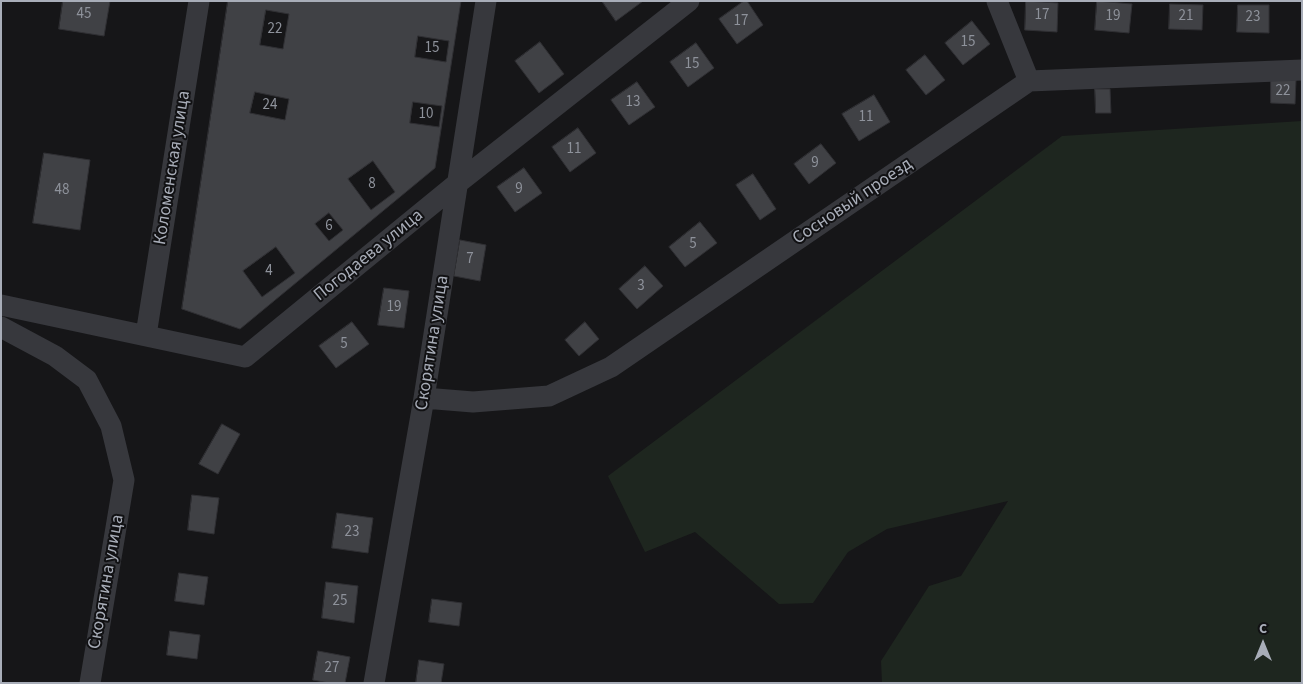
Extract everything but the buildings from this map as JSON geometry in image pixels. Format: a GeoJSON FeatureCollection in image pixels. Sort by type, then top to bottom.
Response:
{"type":"FeatureCollection","features":[{"type":"Feature","properties":{"kind":"street","name":"Коломенская улица"},"geometry":{"type":"LineString","coordinates":[[146,335],[199,1]]}},
{"type":"Feature","properties":{"kind":"street","name":"Скорятина улица"},"geometry":{"type":"LineString","coordinates":[[374,683],[424,398],[486,1]]}},
{"type":"Feature","properties":{"kind":"street","name":"Погодаева улица"},"geometry":{"type":"LineString","coordinates":[[1,305],[245,357],[459,182],[689,1]]}},
{"type":"Feature","properties":{"kind":"street"},"geometry":{"type":"LineString","coordinates":[[997,1],[1029,81],[1302,70]]}},
{"type":"Feature","properties":{"kind":"street","name":"Сосновый проезд"},"geometry":{"type":"LineString","coordinates":[[424,398],[473,402],[549,396],[611,367],[1029,81]]}},
{"type":"Feature","properties":{"kind":"street","name":"Скорятина улица"},"geometry":{"type":"LineString","coordinates":[[1,326],[55,356],[86,380],[112,426],[124,480],[90,683]]}},
{"type":"Feature","properties":{"kind":"shaded area"},"geometry":{"type":"Polygon","coordinates":[[[1302,121],[1302,683],[882,683],[881,661],[929,586],[961,576],[1008,501],[887,529],[848,552],[813,603],[779,604],[695,532],[645,552],[608,476],[1062,136],[1302,121]]]}}]}
